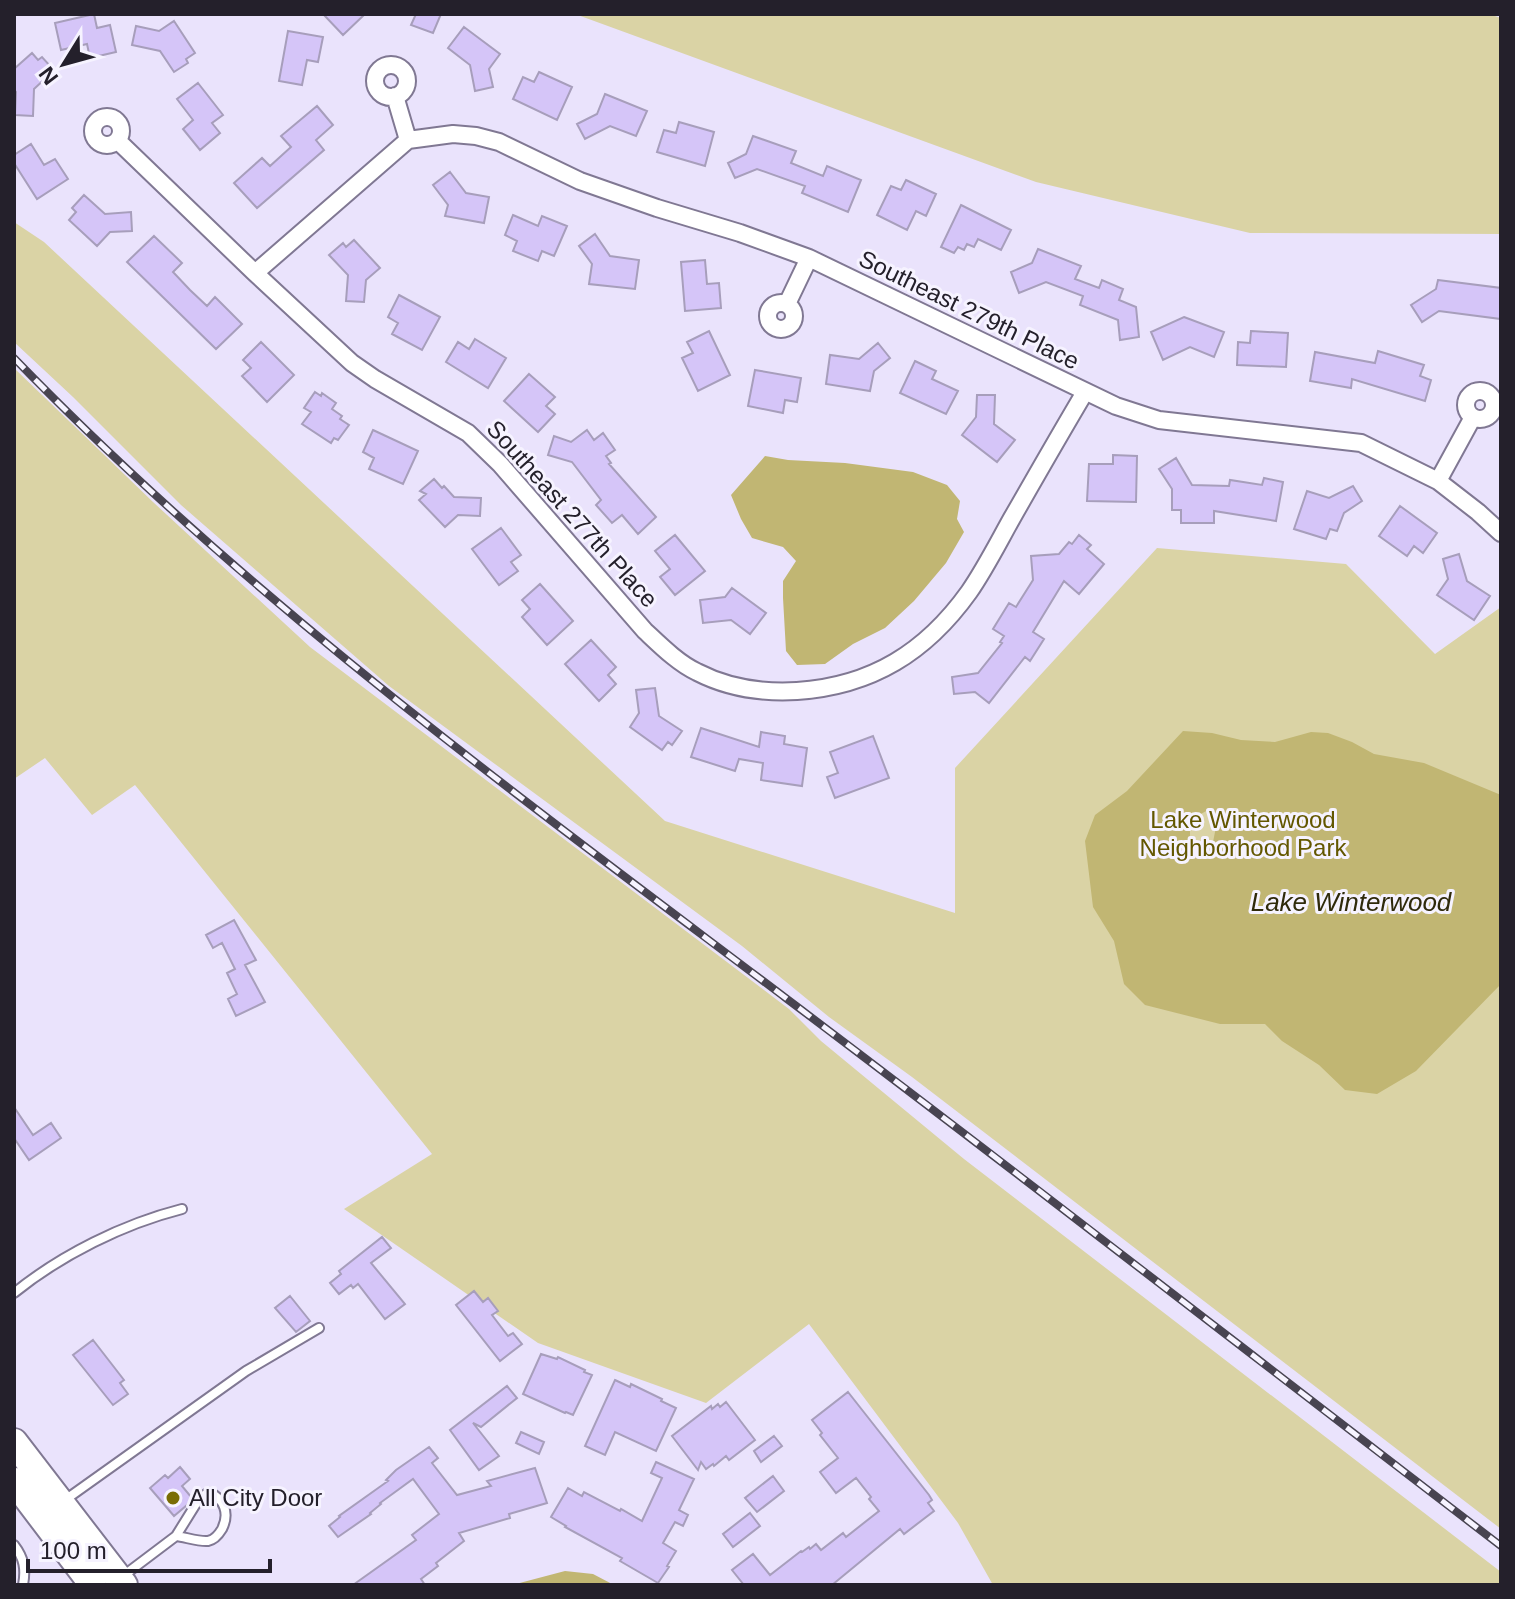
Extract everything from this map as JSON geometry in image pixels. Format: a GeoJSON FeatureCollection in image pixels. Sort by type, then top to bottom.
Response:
{"type":"FeatureCollection","features":[{"type":"Feature","properties":{"kind":"main road"},"geometry":{"type":"LineString","coordinates":[[14,1442],[122,1582]]}},
{"type":"Feature","properties":{"kind":"main road"},"geometry":{"type":"LineString","coordinates":[[14,1481],[93,1585]]}},
{"type":"Feature","properties":{"kind":"street"},"geometry":{"type":"LineString","coordinates":[[255,273],[408,140],[395,96]]}},
{"type":"Feature","properties":{"kind":"street","name":"Southeast 279th Place"},"geometry":{"type":"LineString","coordinates":[[408,140],[453,134],[499,142],[580,181],[809,258],[1085,392],[1159,420],[1361,443],[1438,481],[1501,533]]}},
{"type":"Feature","properties":{"kind":"street","name":"Southeast 277th Place"},"geometry":{"type":"LineString","coordinates":[[118,141],[352,363],[468,433],[500,464],[645,631],[669,653],[696,672],[743,688],[784,692],[843,685],[887,667],[929,640],[970,590],[1085,392]]}},
{"type":"Feature","properties":{"kind":"street"},"geometry":{"type":"LineString","coordinates":[[787,304],[809,258]]}},
{"type":"Feature","properties":{"kind":"street"},"geometry":{"type":"LineString","coordinates":[[1438,481],[1473,417]]}},
{"type":"Feature","properties":{"kind":"lane"},"geometry":{"type":"LineString","coordinates":[[14,1293],[39,1273],[126,1226],[182,1209]]}},
{"type":"Feature","properties":{"kind":"lane"},"geometry":{"type":"LineString","coordinates":[[61,1503],[246,1371],[319,1328]]}},
{"type":"Feature","properties":{"kind":"lane"},"geometry":{"type":"LineString","coordinates":[[122,1582],[176,1536],[199,1499],[209,1492],[217,1496],[226,1508],[226,1521],[219,1534],[208,1541],[176,1536]]}},
{"type":"Feature","properties":{"kind":"lane"},"geometry":{"type":"LineString","coordinates":[[14,1545],[23,1559],[23,1585]]}},
{"type":"Feature","properties":{"kind":"green space"},"geometry":{"type":"Polygon","coordinates":[[[575,14],[1489,14],[1501,18],[1501,234],[1250,233],[1036,182],[575,14]]]}},
{"type":"Feature","properties":{"kind":"green space","name":"Lake Winterwood Neighborhood Park"},"geometry":{"type":"Polygon","coordinates":[[[14,222],[44,242],[665,821],[955,913],[955,768],[1157,548],[1346,564],[1435,654],[1501,607],[1501,1529],[912,1077],[829,1017],[742,946],[389,686],[181,505],[14,342],[14,222]]]}},
{"type":"Feature","properties":{"kind":"green space"},"geometry":{"type":"Polygon","coordinates":[[[14,368],[310,647],[789,1009],[821,1041],[964,1159],[1501,1572],[1501,1585],[993,1585],[958,1523],[809,1324],[706,1403],[538,1343],[344,1209],[432,1154],[135,785],[92,815],[45,758],[14,779],[14,368]]]}},
{"type":"Feature","properties":{"kind":"water"},"geometry":{"type":"Polygon","coordinates":[[[765,456],[913,472],[947,485],[960,501],[957,519],[964,532],[946,563],[914,601],[885,628],[853,644],[825,664],[797,665],[786,651],[783,581],[796,561],[783,547],[752,538],[731,495],[765,456]]]}},
{"type":"Feature","properties":{"kind":"water","name":"Lake Winterwood"},"geometry":{"type":"Polygon","coordinates":[[[1183,731],[1275,742],[1311,732],[1328,733],[1374,754],[1424,763],[1501,795],[1501,984],[1416,1071],[1377,1094],[1345,1090],[1319,1065],[1282,1041],[1265,1024],[1220,1024],[1145,1005],[1124,984],[1114,941],[1093,907],[1085,841],[1095,815],[1127,791],[1183,731]],[[1208,810],[1190,820],[1190,840],[1213,842],[1217,822],[1208,810]]]}},
{"type":"Feature","properties":{"kind":"water"},"geometry":{"type":"Polygon","coordinates":[[[565,1571],[593,1574],[614,1585],[512,1585],[565,1571]]]}},
{"type":"Feature","properties":{"kind":"building"},"geometry":{"type":"Polygon","coordinates":[[[94,14],[97,28],[110,25],[116,52],[90,58],[87,44],[61,50],[55,23],[94,14]]]}},
{"type":"Feature","properties":{"kind":"building"},"geometry":{"type":"Polygon","coordinates":[[[323,14],[365,14],[343,35],[323,14]]]}},
{"type":"Feature","properties":{"kind":"building"},"geometry":{"type":"Polygon","coordinates":[[[416,14],[441,14],[433,33],[411,25],[416,14]]]}},
{"type":"Feature","properties":{"kind":"building"},"geometry":{"type":"Polygon","coordinates":[[[174,21],[195,53],[186,59],[188,63],[174,72],[160,51],[132,45],[136,26],[159,31],[174,21]]]}},
{"type":"Feature","properties":{"kind":"building"},"geometry":{"type":"Polygon","coordinates":[[[464,27],[500,54],[489,69],[493,87],[475,91],[470,65],[448,48],[464,27]]]}},
{"type":"Feature","properties":{"kind":"building"},"geometry":{"type":"Polygon","coordinates":[[[288,31],[323,37],[318,62],[307,60],[302,85],[279,81],[288,31]]]}},
{"type":"Feature","properties":{"kind":"building"},"geometry":{"type":"Polygon","coordinates":[[[32,53],[38,60],[42,57],[52,68],[34,89],[33,116],[15,115],[14,69],[32,53]]]}},
{"type":"Feature","properties":{"kind":"building"},"geometry":{"type":"Polygon","coordinates":[[[539,72],[572,87],[557,120],[513,99],[523,77],[534,82],[539,72]]]}},
{"type":"Feature","properties":{"kind":"building"},"geometry":{"type":"Polygon","coordinates":[[[198,83],[223,115],[212,123],[220,133],[200,150],[183,129],[193,120],[177,99],[198,83]]]}},
{"type":"Feature","properties":{"kind":"building"},"geometry":{"type":"Polygon","coordinates":[[[605,94],[647,111],[636,136],[610,126],[585,139],[577,124],[597,114],[605,94]]]}},
{"type":"Feature","properties":{"kind":"building"},"geometry":{"type":"Polygon","coordinates":[[[317,106],[333,125],[316,140],[324,150],[257,208],[234,183],[262,158],[270,166],[291,147],[281,136],[317,106]]]}},
{"type":"Feature","properties":{"kind":"building"},"geometry":{"type":"Polygon","coordinates":[[[679,122],[714,132],[705,166],[657,152],[664,130],[676,133],[679,122]]]}},
{"type":"Feature","properties":{"kind":"building"},"geometry":{"type":"Polygon","coordinates":[[[753,136],[796,151],[791,163],[823,176],[827,166],[861,180],[848,212],[802,193],[805,186],[757,169],[735,178],[728,163],[746,154],[753,136]]]}},
{"type":"Feature","properties":{"kind":"building"},"geometry":{"type":"Polygon","coordinates":[[[31,144],[44,165],[55,159],[68,179],[37,199],[14,163],[14,155],[31,144]]]}},
{"type":"Feature","properties":{"kind":"building"},"geometry":{"type":"Polygon","coordinates":[[[450,172],[466,193],[489,197],[484,223],[445,216],[448,205],[433,185],[450,172]]]}},
{"type":"Feature","properties":{"kind":"building"},"geometry":{"type":"Polygon","coordinates":[[[906,180],[936,194],[926,216],[916,211],[907,230],[877,215],[891,186],[901,190],[906,180]]]}},
{"type":"Feature","properties":{"kind":"building"},"geometry":{"type":"Polygon","coordinates":[[[84,195],[105,214],[131,212],[132,231],[110,232],[97,246],[69,220],[76,212],[72,208],[84,195]]]}},
{"type":"Feature","properties":{"kind":"building"},"geometry":{"type":"Polygon","coordinates":[[[961,205],[1011,230],[1001,250],[978,239],[974,247],[967,244],[964,250],[958,247],[954,253],[941,247],[961,205]]]}},
{"type":"Feature","properties":{"kind":"building"},"geometry":{"type":"Polygon","coordinates":[[[513,215],[538,226],[542,216],[567,226],[554,256],[542,251],[538,261],[513,251],[517,241],[505,235],[513,215]]]}},
{"type":"Feature","properties":{"kind":"building"},"geometry":{"type":"Polygon","coordinates":[[[595,234],[610,256],[639,260],[635,289],[589,284],[592,264],[579,246],[595,234]]]}},
{"type":"Feature","properties":{"kind":"building"},"geometry":{"type":"Polygon","coordinates":[[[154,236],[182,263],[173,272],[190,290],[207,306],[215,297],[242,324],[216,349],[127,262],[154,236]]]}},
{"type":"Feature","properties":{"kind":"building"},"geometry":{"type":"Polygon","coordinates":[[[354,240],[380,268],[366,280],[364,302],[346,301],[348,275],[329,255],[343,243],[346,247],[354,240]]]}},
{"type":"Feature","properties":{"kind":"building"},"geometry":{"type":"Polygon","coordinates":[[[1038,249],[1081,266],[1075,279],[1099,288],[1102,280],[1123,289],[1119,300],[1136,307],[1139,337],[1120,340],[1118,320],[1080,305],[1083,296],[1046,282],[1019,293],[1011,272],[1032,263],[1038,249]]]}},
{"type":"Feature","properties":{"kind":"building"},"geometry":{"type":"Polygon","coordinates":[[[705,260],[707,284],[719,283],[721,308],[685,311],[681,262],[705,260]]]}},
{"type":"Feature","properties":{"kind":"building"},"geometry":{"type":"Polygon","coordinates":[[[1438,280],[1501,288],[1501,319],[1439,311],[1422,322],[1411,305],[1436,289],[1438,280]]]}},
{"type":"Feature","properties":{"kind":"building"},"geometry":{"type":"Polygon","coordinates":[[[399,295],[440,317],[422,350],[392,334],[398,323],[388,317],[399,295]]]}},
{"type":"Feature","properties":{"kind":"building"},"geometry":{"type":"Polygon","coordinates":[[[1184,317],[1224,332],[1214,357],[1190,347],[1163,360],[1151,332],[1184,317]]]}},
{"type":"Feature","properties":{"kind":"building"},"geometry":{"type":"Polygon","coordinates":[[[709,331],[730,375],[698,391],[682,358],[693,353],[687,342],[709,331]]]}},
{"type":"Feature","properties":{"kind":"building"},"geometry":{"type":"Polygon","coordinates":[[[1251,331],[1288,333],[1286,367],[1237,365],[1238,342],[1250,343],[1251,331]]]}},
{"type":"Feature","properties":{"kind":"building"},"geometry":{"type":"Polygon","coordinates":[[[475,339],[506,358],[488,388],[446,362],[458,342],[469,349],[475,339]]]}},
{"type":"Feature","properties":{"kind":"building"},"geometry":{"type":"Polygon","coordinates":[[[261,342],[294,375],[267,402],[242,376],[251,368],[243,360],[261,342]]]}},
{"type":"Feature","properties":{"kind":"building"},"geometry":{"type":"Polygon","coordinates":[[[878,343],[890,358],[874,371],[870,391],[826,384],[830,355],[859,359],[878,343]]]}},
{"type":"Feature","properties":{"kind":"building"},"geometry":{"type":"Polygon","coordinates":[[[1378,351],[1424,365],[1420,376],[1431,380],[1425,401],[1352,379],[1351,388],[1310,381],[1315,352],[1375,363],[1378,351]]]}},
{"type":"Feature","properties":{"kind":"building"},"geometry":{"type":"Polygon","coordinates":[[[915,361],[936,371],[932,379],[958,391],[946,414],[900,393],[915,361]]]}},
{"type":"Feature","properties":{"kind":"building"},"geometry":{"type":"Polygon","coordinates":[[[755,370],[801,378],[797,402],[785,400],[783,413],[748,406],[755,370]]]}},
{"type":"Feature","properties":{"kind":"building"},"geometry":{"type":"Polygon","coordinates":[[[529,374],[555,397],[546,406],[555,414],[538,432],[504,401],[529,374]]]}},
{"type":"Feature","properties":{"kind":"building"},"geometry":{"type":"Polygon","coordinates":[[[315,392],[336,403],[332,409],[349,425],[338,440],[334,438],[331,443],[302,424],[311,412],[304,408],[315,392]]]}},
{"type":"Feature","properties":{"kind":"building"},"geometry":{"type":"Polygon","coordinates":[[[977,395],[995,395],[994,424],[1015,440],[997,462],[962,435],[976,417],[977,395]]]}},
{"type":"Feature","properties":{"kind":"building"},"geometry":{"type":"Polygon","coordinates":[[[373,430],[418,451],[403,484],[369,469],[374,458],[363,452],[373,430]]]}},
{"type":"Feature","properties":{"kind":"building"},"geometry":{"type":"Polygon","coordinates":[[[587,430],[594,440],[603,433],[615,450],[606,456],[609,464],[656,517],[638,534],[622,515],[612,523],[596,505],[601,500],[572,462],[548,455],[554,436],[571,442],[587,430]]]}},
{"type":"Feature","properties":{"kind":"building"},"geometry":{"type":"Polygon","coordinates":[[[1113,455],[1137,456],[1136,502],[1087,501],[1089,464],[1113,464],[1113,455]]]}},
{"type":"Feature","properties":{"kind":"building"},"geometry":{"type":"Polygon","coordinates":[[[1176,458],[1192,485],[1229,486],[1230,480],[1262,485],[1264,478],[1283,482],[1276,521],[1214,511],[1214,523],[1181,523],[1181,510],[1172,510],[1172,489],[1159,469],[1176,458]]]}},
{"type":"Feature","properties":{"kind":"building"},"geometry":{"type":"Polygon","coordinates":[[[434,479],[454,497],[481,498],[480,516],[458,515],[445,527],[419,500],[426,494],[420,491],[434,479]]]}},
{"type":"Feature","properties":{"kind":"building"},"geometry":{"type":"Polygon","coordinates":[[[1353,486],[1362,501],[1344,513],[1337,531],[1330,529],[1326,539],[1294,529],[1307,491],[1329,498],[1353,486]]]}},
{"type":"Feature","properties":{"kind":"building"},"geometry":{"type":"Polygon","coordinates":[[[1400,506],[1437,533],[1423,553],[1414,546],[1407,556],[1379,536],[1400,506]]]}},
{"type":"Feature","properties":{"kind":"building"},"geometry":{"type":"Polygon","coordinates":[[[501,528],[521,555],[511,562],[518,571],[499,585],[472,549],[501,528]]]}},
{"type":"Feature","properties":{"kind":"building"},"geometry":{"type":"Polygon","coordinates":[[[675,535],[705,571],[675,595],[660,577],[670,569],[655,551],[675,535]]]}},
{"type":"Feature","properties":{"kind":"building"},"geometry":{"type":"Polygon","coordinates":[[[1079,535],[1091,545],[1087,549],[1104,564],[1079,594],[1064,581],[1033,632],[1044,639],[1030,661],[1025,657],[989,703],[975,692],[954,694],[952,677],[978,673],[1002,643],[1004,636],[993,629],[1009,603],[1016,607],[1033,580],[1031,556],[1059,554],[1079,535]]]}},
{"type":"Feature","properties":{"kind":"building"},"geometry":{"type":"Polygon","coordinates":[[[1459,554],[1467,581],[1490,596],[1474,620],[1437,595],[1448,579],[1443,559],[1459,554]]]}},
{"type":"Feature","properties":{"kind":"building"},"geometry":{"type":"Polygon","coordinates":[[[540,584],[573,621],[547,645],[522,617],[530,609],[522,600],[540,584]]]}},
{"type":"Feature","properties":{"kind":"building"},"geometry":{"type":"Polygon","coordinates":[[[732,588],[766,613],[750,634],[731,620],[703,623],[700,600],[725,597],[732,588]]]}},
{"type":"Feature","properties":{"kind":"building"},"geometry":{"type":"Polygon","coordinates":[[[591,640],[616,667],[608,675],[616,684],[599,701],[565,664],[591,640]]]}},
{"type":"Feature","properties":{"kind":"building"},"geometry":{"type":"Polygon","coordinates":[[[655,688],[659,716],[682,731],[672,745],[668,742],[662,750],[630,727],[639,713],[636,690],[655,688]]]}},
{"type":"Feature","properties":{"kind":"building"},"geometry":{"type":"Polygon","coordinates":[[[701,728],[759,747],[761,732],[785,736],[784,744],[807,748],[802,786],[761,780],[763,763],[739,759],[735,771],[691,757],[701,728]]]}},
{"type":"Feature","properties":{"kind":"building"},"geometry":{"type":"Polygon","coordinates":[[[873,736],[889,778],[835,798],[827,777],[838,773],[830,752],[873,736]]]}},
{"type":"Feature","properties":{"kind":"building"},"geometry":{"type":"Polygon","coordinates":[[[234,920],[256,960],[245,965],[265,1002],[236,1016],[228,999],[237,994],[227,973],[235,969],[222,943],[213,948],[206,935],[234,920]]]}},
{"type":"Feature","properties":{"kind":"building"},"geometry":{"type":"Polygon","coordinates":[[[14,1107],[33,1135],[51,1123],[61,1138],[29,1160],[14,1138],[14,1107]]]}},
{"type":"Feature","properties":{"kind":"building"},"geometry":{"type":"Polygon","coordinates":[[[382,1237],[391,1248],[371,1263],[405,1304],[385,1319],[358,1284],[339,1294],[330,1283],[341,1274],[339,1271],[382,1237]]]}},
{"type":"Feature","properties":{"kind":"building"},"geometry":{"type":"Polygon","coordinates":[[[474,1291],[483,1302],[488,1298],[498,1311],[492,1315],[508,1336],[513,1333],[522,1344],[500,1361],[456,1305],[474,1291]]]}},
{"type":"Feature","properties":{"kind":"building"},"geometry":{"type":"Polygon","coordinates":[[[290,1296],[310,1321],[296,1332],[275,1308],[290,1296]]]}},
{"type":"Feature","properties":{"kind":"building"},"geometry":{"type":"Polygon","coordinates":[[[93,1340],[124,1380],[120,1383],[128,1394],[113,1405],[73,1355],[93,1340]]]}},
{"type":"Feature","properties":{"kind":"building"},"geometry":{"type":"Polygon","coordinates":[[[541,1354],[558,1357],[592,1375],[573,1415],[523,1394],[541,1354]]]}},
{"type":"Feature","properties":{"kind":"building"},"geometry":{"type":"Polygon","coordinates":[[[615,1380],[630,1387],[631,1384],[676,1408],[656,1451],[615,1432],[605,1455],[585,1446],[615,1380]]]}},
{"type":"Feature","properties":{"kind":"building"},"geometry":{"type":"Polygon","coordinates":[[[507,1386],[517,1398],[481,1427],[473,1423],[499,1456],[479,1470],[450,1430],[507,1386]]]}},
{"type":"Feature","properties":{"kind":"building"},"geometry":{"type":"Polygon","coordinates":[[[848,1392],[929,1495],[932,1500],[928,1503],[934,1511],[904,1534],[900,1529],[832,1585],[744,1585],[732,1570],[753,1554],[770,1575],[809,1547],[816,1544],[821,1550],[843,1533],[846,1537],[879,1511],[856,1478],[836,1493],[820,1472],[838,1458],[812,1420],[848,1392]]]}},
{"type":"Feature","properties":{"kind":"building"},"geometry":{"type":"Polygon","coordinates":[[[726,1402],[755,1440],[729,1460],[726,1456],[706,1469],[701,1462],[698,1470],[672,1436],[711,1406],[712,1409],[718,1404],[720,1407],[726,1402]]]}},
{"type":"Feature","properties":{"kind":"building"},"geometry":{"type":"Polygon","coordinates":[[[521,1432],[544,1442],[539,1454],[516,1443],[521,1432]]]}},
{"type":"Feature","properties":{"kind":"building"},"geometry":{"type":"Polygon","coordinates":[[[774,1436],[782,1446],[761,1462],[754,1451],[774,1436]]]}},
{"type":"Feature","properties":{"kind":"building"},"geometry":{"type":"Polygon","coordinates":[[[429,1447],[438,1458],[432,1463],[457,1495],[491,1486],[487,1481],[535,1468],[547,1503],[459,1533],[464,1541],[421,1579],[425,1585],[353,1585],[416,1540],[412,1535],[439,1514],[413,1479],[338,1537],[329,1526],[388,1481],[396,1470],[429,1447]]]}},
{"type":"Feature","properties":{"kind":"building"},"geometry":{"type":"Polygon","coordinates":[[[656,1462],[694,1479],[679,1510],[688,1515],[683,1526],[675,1522],[663,1543],[676,1551],[658,1583],[551,1517],[568,1488],[582,1496],[584,1492],[642,1521],[662,1478],[651,1473],[656,1462]]]}},
{"type":"Feature","properties":{"kind":"building"},"geometry":{"type":"Polygon","coordinates":[[[180,1467],[190,1479],[182,1486],[192,1498],[174,1516],[150,1488],[180,1467]]]}},
{"type":"Feature","properties":{"kind":"building"},"geometry":{"type":"Polygon","coordinates":[[[773,1476],[784,1491],[757,1512],[745,1498],[773,1476]]]}},
{"type":"Feature","properties":{"kind":"building"},"geometry":{"type":"Polygon","coordinates":[[[750,1513],[760,1526],[733,1547],[723,1534],[750,1513]]]}},
{"type":"Feature","properties":{"kind":"railway"},"geometry":{"type":"LineString","coordinates":[[14,358],[103,446],[196,531],[388,693],[586,848],[1501,1546]]}},
{"type":"Feature","properties":{"kind":"place","name":"All City Door"},"geometry":{"type":"Point","coordinates":[173,1498]}}]}
